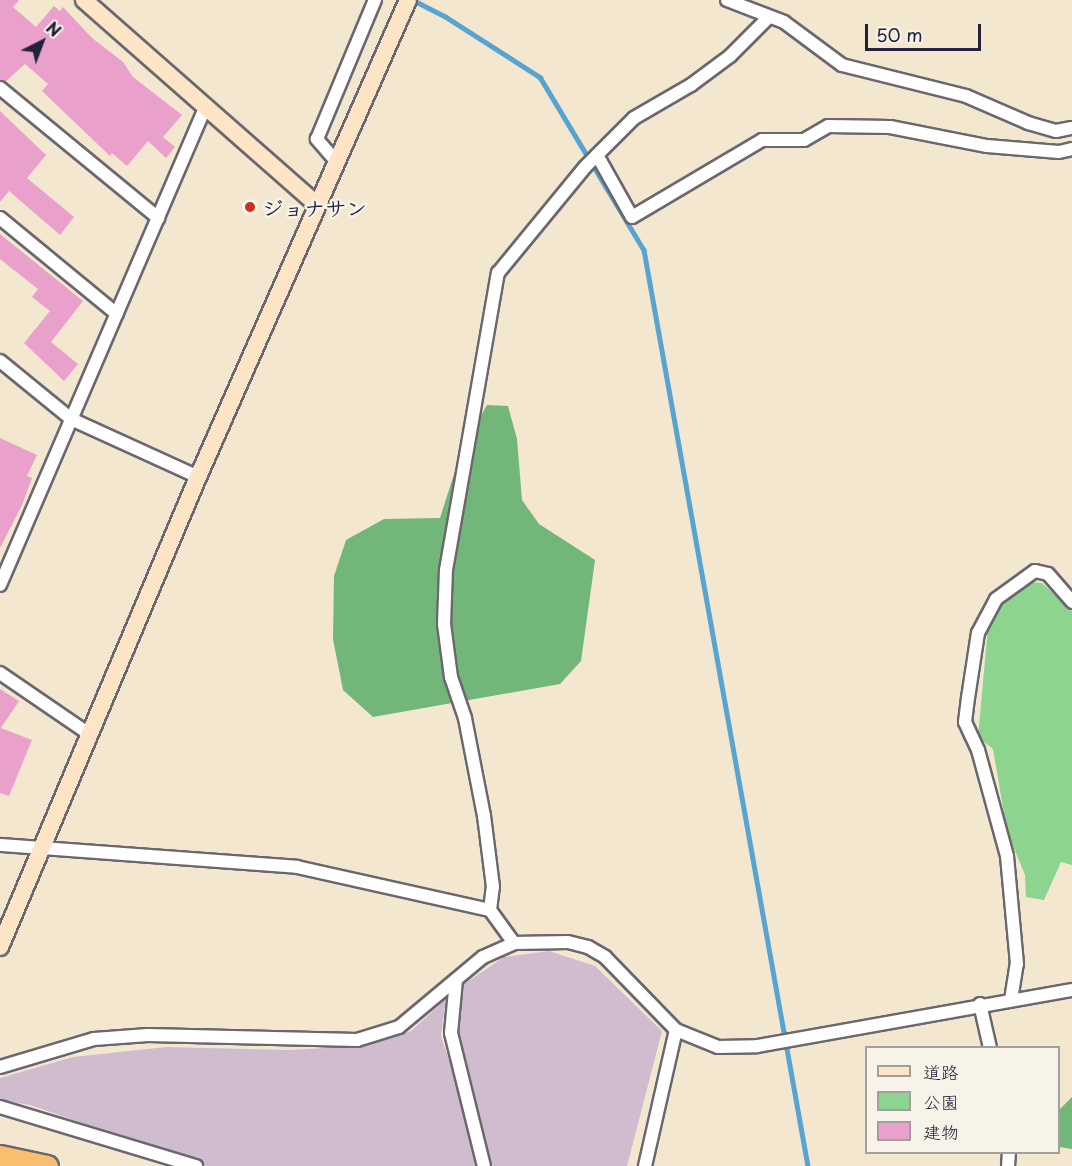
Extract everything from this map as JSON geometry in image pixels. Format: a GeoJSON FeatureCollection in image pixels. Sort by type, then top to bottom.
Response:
{"type":"FeatureCollection","features":[{"type":"Feature","properties":{"kind":"highway"},"geometry":{"type":"LineString","coordinates":[[0,1156],[47,1166]]}},
{"type":"Feature","properties":{"kind":"street"},"geometry":{"type":"LineString","coordinates":[[84,0],[316,204]]}},
{"type":"Feature","properties":{"kind":"street"},"geometry":{"type":"LineString","coordinates":[[335,160],[317,139],[375,0]]}},
{"type":"Feature","properties":{"kind":"street"},"geometry":{"type":"LineString","coordinates":[[0,946],[39,847],[198,477],[335,160],[408,0]]}},
{"type":"Feature","properties":{"kind":"street"},"geometry":{"type":"LineString","coordinates":[[727,0],[784,22],[842,65],[966,96],[1056,131],[1072,129]]}},
{"type":"Feature","properties":{"kind":"street"},"geometry":{"type":"LineString","coordinates":[[490,910],[493,887],[484,816],[465,718],[451,677],[444,624],[446,570],[498,273],[585,167],[633,118],[691,85],[730,56],[769,17]]}},
{"type":"Feature","properties":{"kind":"street"},"geometry":{"type":"LineString","coordinates":[[0,88],[158,218]]}},
{"type":"Feature","properties":{"kind":"street"},"geometry":{"type":"LineString","coordinates":[[0,585],[205,108]]}},
{"type":"Feature","properties":{"kind":"street"},"geometry":{"type":"LineString","coordinates":[[597,155],[632,217],[762,140],[804,140],[828,126],[890,127],[987,146],[1059,152],[1072,149]]}},
{"type":"Feature","properties":{"kind":"street"},"geometry":{"type":"LineString","coordinates":[[0,218],[117,314]]}},
{"type":"Feature","properties":{"kind":"street"},"geometry":{"type":"LineString","coordinates":[[1,364],[71,420],[198,477]]}},
{"type":"Feature","properties":{"kind":"street"},"geometry":{"type":"LineString","coordinates":[[1011,1000],[1017,964],[1007,856],[978,750],[965,722],[978,633],[988,610],[996,599],[1025,575],[1035,571],[1048,574],[1072,603]]}},
{"type":"Feature","properties":{"kind":"street"},"geometry":{"type":"LineString","coordinates":[[0,673],[89,734]]}},
{"type":"Feature","properties":{"kind":"street"},"geometry":{"type":"LineString","coordinates":[[0,844],[297,867],[490,910],[514,943]]}},
{"type":"Feature","properties":{"kind":"street"},"geometry":{"type":"LineString","coordinates":[[0,1067],[74,1044],[126,1036],[357,1040],[399,1027],[483,957],[514,943],[568,942],[588,947],[605,957],[676,1030],[701,1043],[737,1048],[1072,990]]}},
{"type":"Feature","properties":{"kind":"street"},"geometry":{"type":"LineString","coordinates":[[456,980],[451,1033],[484,1166]]}},
{"type":"Feature","properties":{"kind":"street"},"geometry":{"type":"LineString","coordinates":[[981,1005],[990,1046]]}},
{"type":"Feature","properties":{"kind":"street"},"geometry":{"type":"LineString","coordinates":[[645,1166],[676,1030]]}},
{"type":"Feature","properties":{"kind":"street"},"geometry":{"type":"LineString","coordinates":[[0,1107],[196,1166]]}},
{"type":"Feature","properties":{"kind":"shaded area"},"geometry":{"type":"Polygon","coordinates":[[[549,951],[595,966],[662,1031],[627,1166],[491,1166],[457,1034],[461,986],[504,957],[549,951]]]}},
{"type":"Feature","properties":{"kind":"shaded area"},"geometry":{"type":"Polygon","coordinates":[[[446,999],[441,1036],[484,1166],[207,1166],[30,1105],[0,1100],[0,1078],[73,1057],[166,1047],[288,1050],[364,1046],[411,1031],[446,999]]]}},
{"type":"Feature","properties":{"kind":"green space"},"geometry":{"type":"Polygon","coordinates":[[[487,405],[508,406],[517,439],[522,500],[539,524],[595,560],[581,661],[560,684],[373,717],[343,690],[333,639],[334,576],[346,540],[384,519],[440,518],[462,449],[487,405]]]}},
{"type":"Feature","properties":{"kind":"green space"},"geometry":{"type":"Polygon","coordinates":[[[1029,582],[1042,583],[1072,611],[1072,865],[1061,862],[1044,900],[1026,897],[1025,875],[1007,831],[993,749],[978,737],[988,627],[1004,598],[1029,582]]]}},
{"type":"Feature","properties":{"kind":"green space"},"geometry":{"type":"Polygon","coordinates":[[[1072,1097],[1072,1149],[1060,1147],[1060,1109],[1072,1097]]]}},
{"type":"Feature","properties":{"kind":"building"},"geometry":{"type":"Polygon","coordinates":[[[0,0],[19,0],[13,7],[36,27],[54,6],[60,11],[63,7],[92,38],[123,62],[133,77],[182,115],[163,137],[175,147],[166,158],[148,141],[127,166],[112,153],[110,156],[42,91],[48,84],[25,64],[5,82],[0,80],[0,0]]]}},
{"type":"Feature","properties":{"kind":"building"},"geometry":{"type":"Polygon","coordinates":[[[0,111],[46,155],[27,178],[74,217],[60,235],[9,191],[0,202],[0,111]]]}},
{"type":"Feature","properties":{"kind":"building"},"geometry":{"type":"Polygon","coordinates":[[[0,234],[83,301],[51,342],[78,364],[64,381],[24,343],[50,311],[32,297],[38,289],[0,259],[0,234]]]}},
{"type":"Feature","properties":{"kind":"building"},"geometry":{"type":"Polygon","coordinates":[[[0,438],[37,455],[27,476],[32,478],[22,505],[0,548],[0,438]]]}},
{"type":"Feature","properties":{"kind":"building"},"geometry":{"type":"Polygon","coordinates":[[[0,689],[19,701],[1,728],[32,740],[9,796],[0,793],[0,689]]]}},
{"type":"Feature","properties":{"kind":"waterway"},"geometry":{"type":"LineString","coordinates":[[413,0],[446,17],[540,77],[644,250],[808,1166]]}},
{"type":"Feature","properties":{"kind":"place","name":"ジョナサン"},"geometry":{"type":"Point","coordinates":[250,207]}}]}
